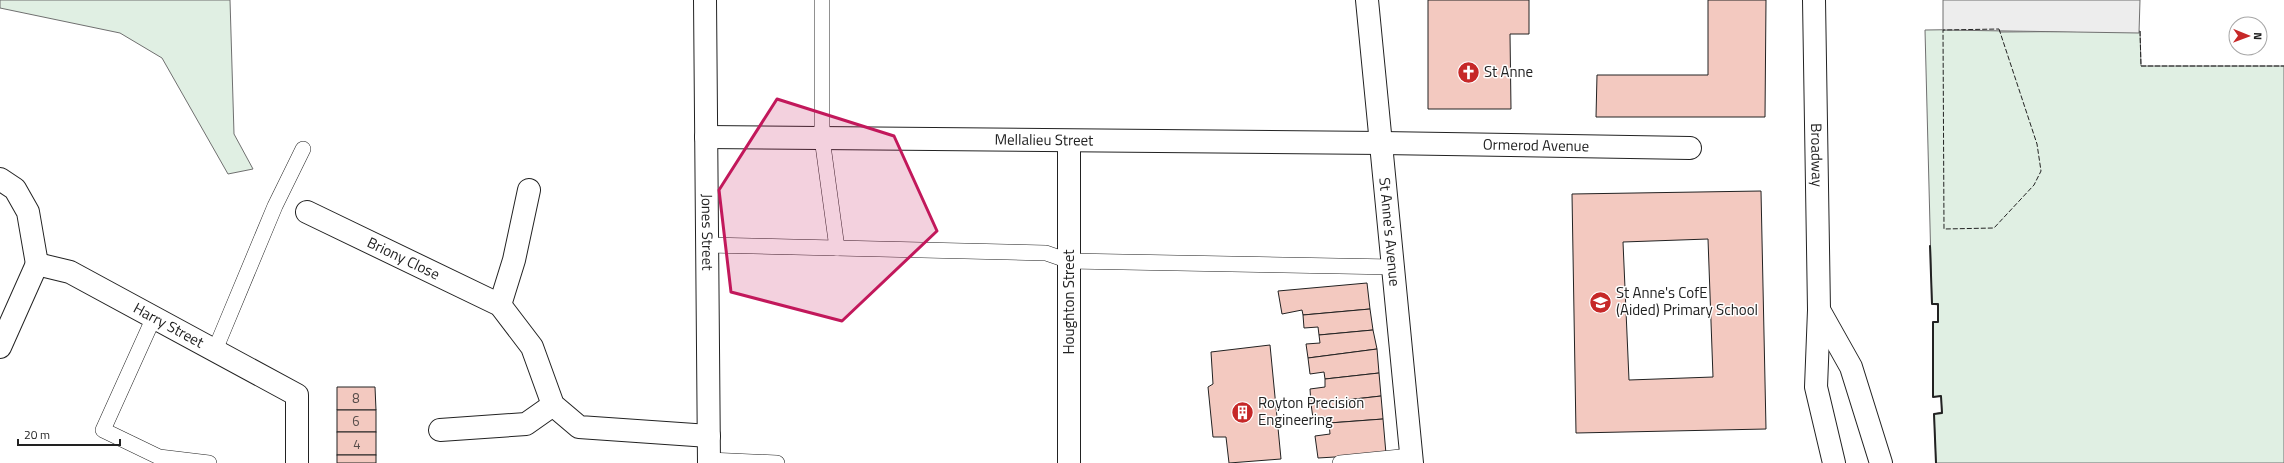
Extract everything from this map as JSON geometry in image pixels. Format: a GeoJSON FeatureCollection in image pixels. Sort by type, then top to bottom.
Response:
{"type":"FeatureCollection","features":[{"type":"Feature","properties":{"kind":"street","name":"Jones Street"},"geometry":{"type":"LineString","coordinates":[[705,0],[709,461]]}},
{"type":"Feature","properties":{"kind":"street","name":"St Anne's Avenue"},"geometry":{"type":"LineString","coordinates":[[1367,0],[1412,460]]}},
{"type":"Feature","properties":{"kind":"street","name":"Broadway"},"geometry":{"type":"LineString","coordinates":[[1814,0],[1819,310],[1816,387],[1834,463]]}},
{"type":"Feature","properties":{"kind":"street","name":"Mellalieu Street"},"geometry":{"type":"LineString","coordinates":[[706,137],[1382,143]]}},
{"type":"Feature","properties":{"kind":"street","name":"Houghton Street"},"geometry":{"type":"LineString","coordinates":[[1069,141],[1069,463]]}},
{"type":"Feature","properties":{"kind":"street","name":"Ormerod Avenue"},"geometry":{"type":"LineString","coordinates":[[1382,143],[1690,148]]}},
{"type":"Feature","properties":{"kind":"street"},"geometry":{"type":"LineString","coordinates":[[0,179],[16,189],[28,212],[37,264],[0,347]]}},
{"type":"Feature","properties":{"kind":"street"},"geometry":{"type":"LineString","coordinates":[[500,305],[514,260],[529,190]]}},
{"type":"Feature","properties":{"kind":"street","name":"Briony Close"},"geometry":{"type":"LineString","coordinates":[[306,212],[500,305],[532,347],[553,405],[579,427],[709,436]]}},
{"type":"Feature","properties":{"kind":"street","name":"Harry Street"},"geometry":{"type":"LineString","coordinates":[[37,264],[70,272],[154,316],[297,395],[297,463]]}},
{"type":"Feature","properties":{"kind":"street","name":"Broadway"},"geometry":{"type":"LineString","coordinates":[[1819,310],[1851,367],[1881,463]]}},
{"type":"Feature","properties":{"kind":"street"},"geometry":{"type":"LineString","coordinates":[[440,430],[526,424],[553,405]]}},
{"type":"Feature","properties":{"kind":"lane"},"geometry":{"type":"LineString","coordinates":[[822,0],[822,138],[837,248]]}},
{"type":"Feature","properties":{"kind":"lane"},"geometry":{"type":"LineString","coordinates":[[215,350],[275,206],[302,149]]}},
{"type":"Feature","properties":{"kind":"lane"},"geometry":{"type":"LineString","coordinates":[[707,245],[1046,253],[1069,261],[1394,267]]}},
{"type":"Feature","properties":{"kind":"lane"},"geometry":{"type":"LineString","coordinates":[[154,316],[103,430],[159,457],[209,463]]}},
{"type":"Feature","properties":{"kind":"lane"},"geometry":{"type":"LineString","coordinates":[[1340,463],[1412,460]]}},
{"type":"Feature","properties":{"kind":"lane"},"geometry":{"type":"LineString","coordinates":[[709,461],[777,463]]}},
{"type":"Feature","properties":{"kind":"highlighted area"},"geometry":{"type":"Polygon","coordinates":[[[777,99],[894,136],[937,231],[842,321],[731,292],[719,190],[777,99]]]}},
{"type":"Feature","properties":{"kind":"green space"},"geometry":{"type":"Polygon","coordinates":[[[0,0],[230,0],[234,134],[253,169],[228,174],[162,58],[120,33],[0,8],[0,0]]]}},
{"type":"Feature","properties":{"kind":"green space"},"geometry":{"type":"Polygon","coordinates":[[[1999,29],[2000,32],[2140,31],[2141,66],[2284,66],[2284,463],[1936,463],[1934,414],[1942,412],[1941,396],[1933,397],[1933,322],[1938,322],[1938,305],[1932,304],[1925,30],[1999,29]]]}},
{"type":"Feature","properties":{"kind":"shaded area"},"geometry":{"type":"Polygon","coordinates":[[[1943,0],[2140,0],[2139,33],[1943,30],[1943,0]]]}},
{"type":"Feature","properties":{"kind":"building","name":"St Anne"},"geometry":{"type":"Polygon","coordinates":[[[1428,0],[1529,0],[1529,34],[1510,34],[1511,109],[1428,109],[1428,0]]]}},
{"type":"Feature","properties":{"kind":"building"},"geometry":{"type":"Polygon","coordinates":[[[1708,0],[1766,0],[1765,117],[1596,117],[1597,75],[1708,75],[1708,0]]]}},
{"type":"Feature","properties":{"kind":"building"},"geometry":{"type":"Polygon","coordinates":[[[1761,191],[1766,429],[1576,433],[1572,194],[1761,191]],[[1708,239],[1623,242],[1629,380],[1713,377],[1708,239]]]}},
{"type":"Feature","properties":{"kind":"building"},"geometry":{"type":"Polygon","coordinates":[[[1367,283],[1370,309],[1303,315],[1302,310],[1282,314],[1278,291],[1367,283]]]}},
{"type":"Feature","properties":{"kind":"building"},"geometry":{"type":"Polygon","coordinates":[[[1370,309],[1373,330],[1319,335],[1318,327],[1304,328],[1303,315],[1370,309]]]}},
{"type":"Feature","properties":{"kind":"building"},"geometry":{"type":"Polygon","coordinates":[[[1373,330],[1377,349],[1308,358],[1306,344],[1320,343],[1319,335],[1373,330]]]}},
{"type":"Feature","properties":{"kind":"building","name":"Royton Precision Engineering"},"geometry":{"type":"Polygon","coordinates":[[[1270,345],[1281,459],[1229,463],[1226,437],[1213,437],[1208,387],[1213,384],[1211,352],[1270,345]]]}},
{"type":"Feature","properties":{"kind":"building"},"geometry":{"type":"Polygon","coordinates":[[[1377,349],[1379,373],[1325,379],[1324,372],[1310,374],[1308,358],[1377,349]]]}},
{"type":"Feature","properties":{"kind":"building"},"geometry":{"type":"Polygon","coordinates":[[[1379,373],[1381,396],[1311,404],[1310,389],[1325,387],[1325,379],[1379,373]]]}},
{"type":"Feature","properties":{"kind":"building"},"geometry":{"type":"Polygon","coordinates":[[[337,387],[375,387],[376,410],[337,410],[337,387]]]}},
{"type":"Feature","properties":{"kind":"building"},"geometry":{"type":"Polygon","coordinates":[[[1381,396],[1383,419],[1329,423],[1329,417],[1313,418],[1311,404],[1381,396]]]}},
{"type":"Feature","properties":{"kind":"building"},"geometry":{"type":"Polygon","coordinates":[[[337,410],[376,410],[376,432],[337,432],[337,410]]]}},
{"type":"Feature","properties":{"kind":"building"},"geometry":{"type":"Polygon","coordinates":[[[1383,419],[1386,454],[1318,458],[1315,436],[1330,434],[1329,423],[1383,419]]]}},
{"type":"Feature","properties":{"kind":"building"},"geometry":{"type":"Polygon","coordinates":[[[337,432],[376,432],[376,455],[337,455],[337,432]]]}},
{"type":"Feature","properties":{"kind":"building"},"geometry":{"type":"Polygon","coordinates":[[[337,455],[376,455],[376,463],[337,463],[337,455]]]}},
{"type":"Feature","properties":{"kind":"fence"},"geometry":{"type":"LineString","coordinates":[[1999,29],[2037,144],[2041,171],[2034,185],[1994,228],[1944,229],[1943,30],[1999,29]]}},
{"type":"Feature","properties":{"kind":"fence"},"geometry":{"type":"LineString","coordinates":[[2140,31],[2141,66],[2284,66]]}},
{"type":"Feature","properties":{"kind":"wall"},"geometry":{"type":"LineString","coordinates":[[1930,246],[1932,304],[1938,304],[1938,322],[1933,322],[1933,397],[1941,396],[1942,413],[1934,414],[1936,463]]}},
{"type":"Feature","properties":{"kind":"place","name":"St Anne"},"geometry":{"type":"Point","coordinates":[1469,72]}},
{"type":"Feature","properties":{"kind":"place","name":"St Anne's CofE (Aided) Primary School"},"geometry":{"type":"Point","coordinates":[1600,302]}},
{"type":"Feature","properties":{"kind":"place","name":"Royton Precision Engineering"},"geometry":{"type":"Point","coordinates":[1243,412]}}]}
